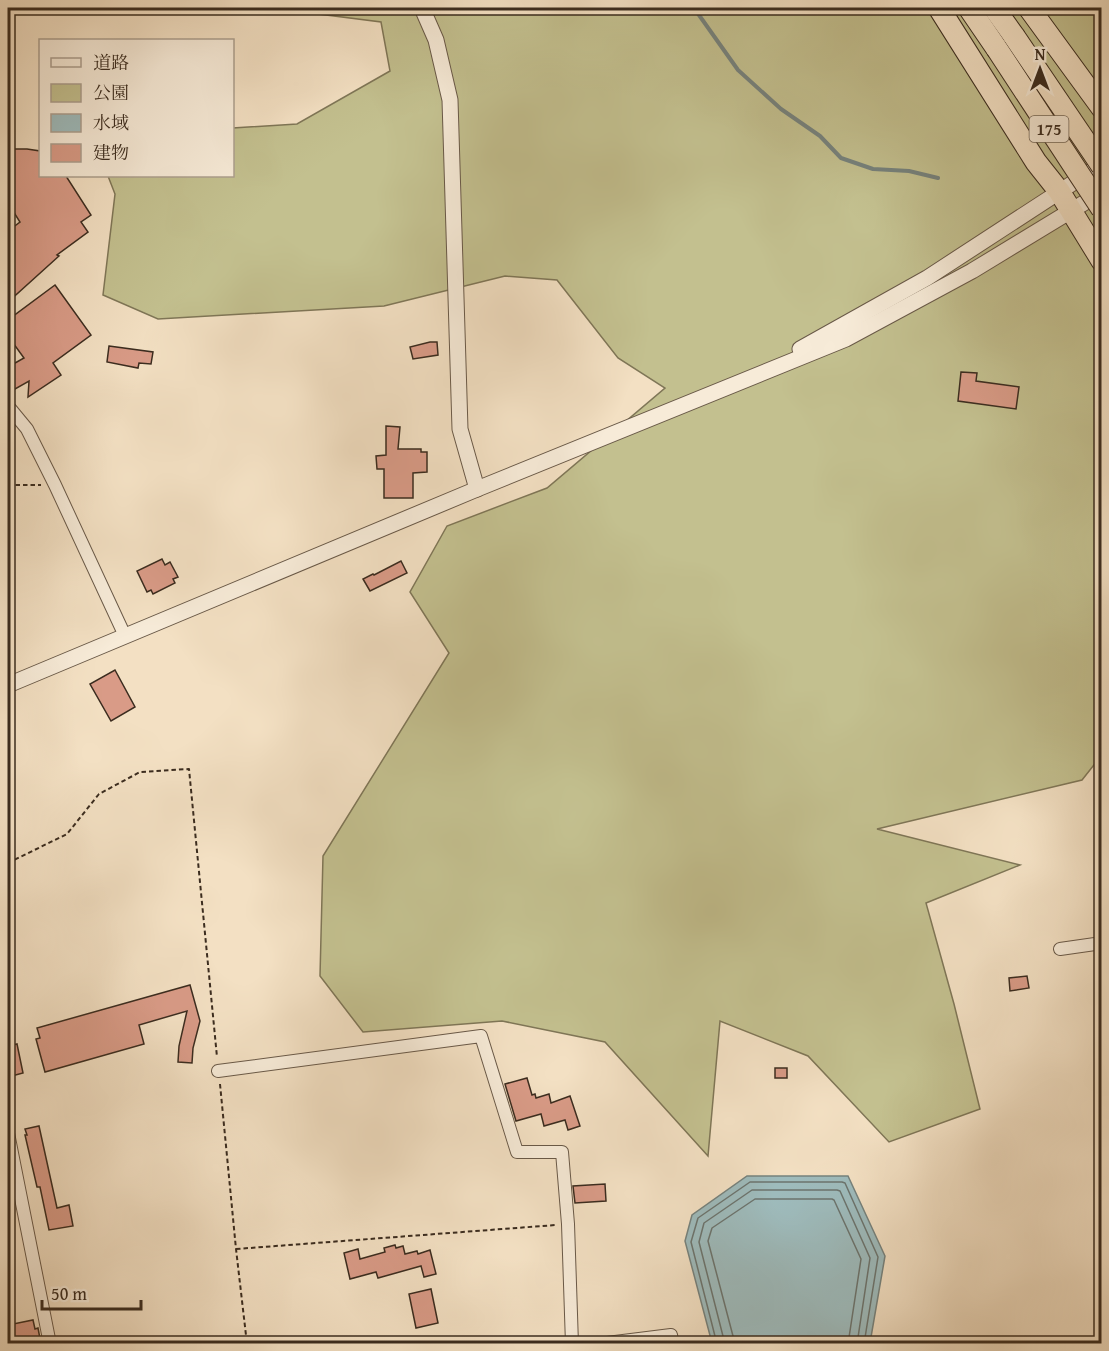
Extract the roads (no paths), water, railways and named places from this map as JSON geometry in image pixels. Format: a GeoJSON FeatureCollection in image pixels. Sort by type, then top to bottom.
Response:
{"type":"FeatureCollection","features":[{"type":"Feature","properties":{"kind":"highway"},"geometry":{"type":"LineString","coordinates":[[939,8],[1036,162],[1059,191],[1101,261]]}},
{"type":"Feature","properties":{"kind":"highway","name":"175"},"geometry":{"type":"LineString","coordinates":[[969,8],[1101,209]]}},
{"type":"Feature","properties":{"kind":"highway","name":"175"},"geometry":{"type":"LineString","coordinates":[[994,8],[1101,165]]}},
{"type":"Feature","properties":{"kind":"highway"},"geometry":{"type":"LineString","coordinates":[[1029,8],[1101,108]]}},
{"type":"Feature","properties":{"kind":"street"},"geometry":{"type":"LineString","coordinates":[[422,8],[436,40],[450,100],[460,429],[477,489]]}},
{"type":"Feature","properties":{"kind":"street"},"geometry":{"type":"LineString","coordinates":[[743,382],[927,278],[1101,165]]}},
{"type":"Feature","properties":{"kind":"street"},"geometry":{"type":"LineString","coordinates":[[8,685],[477,489],[846,339],[972,271],[1101,192]]}},
{"type":"Feature","properties":{"kind":"street"},"geometry":{"type":"LineString","coordinates":[[8,406],[27,429],[125,636]]}},
{"type":"Feature","properties":{"kind":"street"},"geometry":{"type":"LineString","coordinates":[[1060,949],[1101,943]]}},
{"type":"Feature","properties":{"kind":"street"},"geometry":{"type":"LineString","coordinates":[[219,1071],[481,1036],[518,1152],[562,1152],[572,1344]]}},
{"type":"Feature","properties":{"kind":"street"},"geometry":{"type":"LineString","coordinates":[[8,1133],[50,1344]]}},
{"type":"Feature","properties":{"kind":"street"},"geometry":{"type":"LineString","coordinates":[[599,1344],[671,1335],[673,1344]]}},
{"type":"Feature","properties":{"kind":"water"},"geometry":{"type":"Polygon","coordinates":[[[747,1176],[848,1176],[885,1256],[870,1343],[712,1343],[685,1241],[692,1215],[747,1176]]]}},
{"type":"Feature","properties":{"kind":"waterway"},"geometry":{"type":"LineString","coordinates":[[694,8],[738,70],[781,109],[820,136],[841,158],[873,169],[909,171],[938,178]]}}]}
